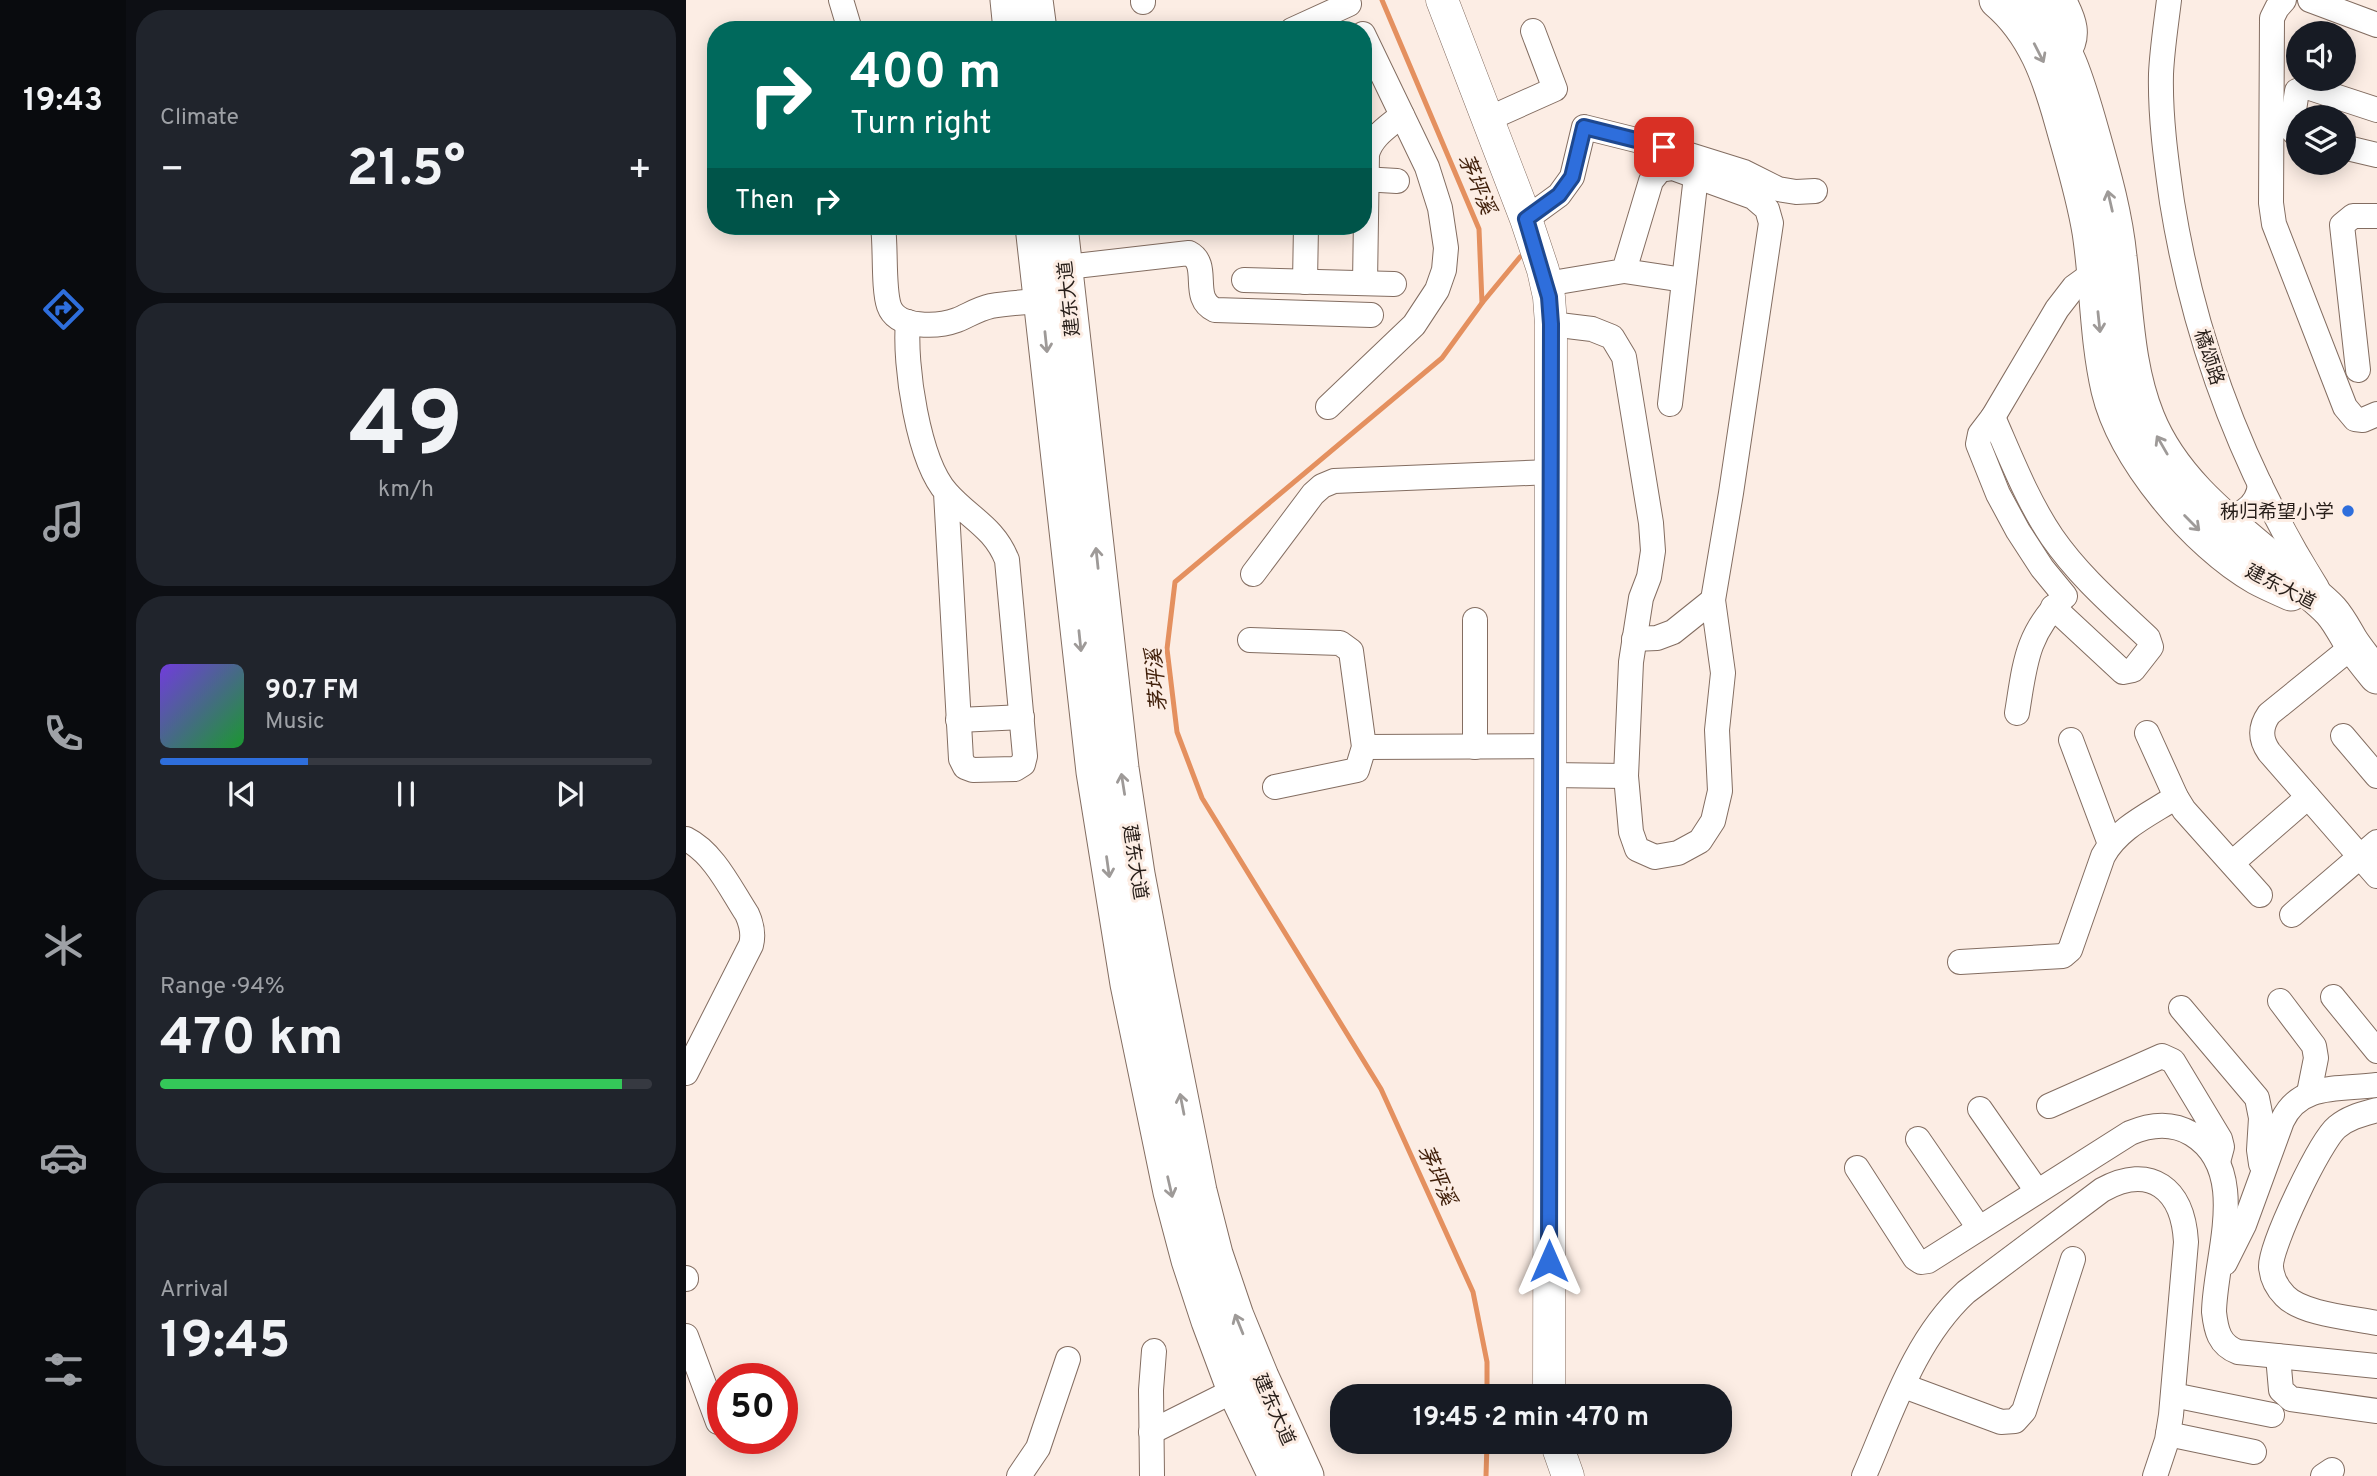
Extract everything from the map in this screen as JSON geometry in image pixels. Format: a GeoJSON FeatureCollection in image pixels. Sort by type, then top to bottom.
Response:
{"type":"FeatureCollection","features":[{"type":"Feature","properties":{"kind":"highway"},"geometry":{"type":"LineString","coordinates":[[1008,0],[1010,21]]}},
{"type":"Feature","properties":{"kind":"highway"},"geometry":{"type":"LineString","coordinates":[[1035,0],[1038,21]]}},
{"type":"Feature","properties":{"kind":"highway","name":"建东大道"},"geometry":{"type":"LineString","coordinates":[[1997,0],[2019,22],[2034,43],[2045,66],[2084,202],[2107,264],[2136,385],[2148,419],[2164,450],[2210,507],[2332,612]]}},
{"type":"Feature","properties":{"kind":"highway","name":"建东大道"},"geometry":{"type":"LineString","coordinates":[[2030,0],[2054,30],[2067,55],[2110,200],[2107,264],[2098,320],[2110,392],[2123,428],[2141,462],[2165,496],[2223,552],[2256,577],[2332,612]]}},
{"type":"Feature","properties":{"kind":"highway","name":"建东大道"},"geometry":{"type":"LineString","coordinates":[[1036,235],[1053,285],[1137,874],[1205,1216],[1214,1254],[1236,1316],[1248,1384],[1276,1476]]}},
{"type":"Feature","properties":{"kind":"highway","name":"建东大道"},"geometry":{"type":"LineString","coordinates":[[1053,285],[1059,235]]}},
{"type":"Feature","properties":{"kind":"highway","name":"橘颂路"},"geometry":{"type":"LineString","coordinates":[[2332,612],[2353,646],[2377,676]]}},
{"type":"Feature","properties":{"kind":"highway","name":"建东大道"},"geometry":{"type":"LineString","coordinates":[[1248,1384],[1306,1476]]}},
{"type":"Feature","properties":{"kind":"main road"},"geometry":{"type":"LineString","coordinates":[[1442,0],[1526,219],[1546,284],[1551,324],[1549,1384]]}},
{"type":"Feature","properties":{"kind":"main road"},"geometry":{"type":"LineString","coordinates":[[1560,1454],[1568,1476]]}},
{"type":"Feature","properties":{"kind":"street"},"geometry":{"type":"LineString","coordinates":[[841,0],[847,21]]}},
{"type":"Feature","properties":{"kind":"street"},"geometry":{"type":"LineString","coordinates":[[2064,0],[2075,22],[2076,32],[2075,41],[2067,55]]}},
{"type":"Feature","properties":{"kind":"street","name":"橘颂路"},"geometry":{"type":"LineString","coordinates":[[2169,0],[2161,75],[2166,163],[2180,252],[2202,339],[2232,424],[2260,484],[2332,612]]}},
{"type":"Feature","properties":{"kind":"street"},"geometry":{"type":"LineString","coordinates":[[2284,0],[2272,18],[2271,203],[2274,224],[2344,407],[2355,419],[2369,418],[2377,414]]}},
{"type":"Feature","properties":{"kind":"street"},"geometry":{"type":"LineString","coordinates":[[2309,0],[2377,26]]}},
{"type":"Feature","properties":{"kind":"street"},"geometry":{"type":"LineString","coordinates":[[1310,21],[1349,2],[1357,21]]}},
{"type":"Feature","properties":{"kind":"street"},"geometry":{"type":"LineString","coordinates":[[1488,119],[1555,89],[1533,31]]}},
{"type":"Feature","properties":{"kind":"street"},"geometry":{"type":"LineString","coordinates":[[1328,407],[1414,325],[1437,290],[1444,270],[1446,248],[1440,208],[1427,167],[1372,53]]}},
{"type":"Feature","properties":{"kind":"street"},"geometry":{"type":"LineString","coordinates":[[2295,105],[2297,91],[2307,87],[2377,110]]}},
{"type":"Feature","properties":{"kind":"street"},"geometry":{"type":"LineString","coordinates":[[1372,141],[1402,115]]}},
{"type":"Feature","properties":{"kind":"street"},"geometry":{"type":"LineString","coordinates":[[1526,219],[1559,195],[1572,177],[1584,127],[1664,147],[1744,172],[1778,189],[1815,191]]}},
{"type":"Feature","properties":{"kind":"street"},"geometry":{"type":"LineString","coordinates":[[2356,150],[2377,155]]}},
{"type":"Feature","properties":{"kind":"street"},"geometry":{"type":"LineString","coordinates":[[1551,324],[1592,329],[1612,337],[1624,357],[1651,523],[1653,551],[1649,577],[1641,598],[1631,662],[1626,776],[1631,832],[1637,849],[1655,857],[1678,853],[1699,841],[1713,821],[1720,791],[1717,730],[1723,673],[1713,600],[1770,223],[1767,209],[1753,197],[1696,176],[1673,168],[1660,170],[1651,181],[1624,271]]}},
{"type":"Feature","properties":{"kind":"street"},"geometry":{"type":"LineString","coordinates":[[1670,404],[1696,176]]}},
{"type":"Feature","properties":{"kind":"street"},"geometry":{"type":"LineString","coordinates":[[1372,179],[1397,180]]}},
{"type":"Feature","properties":{"kind":"street"},"geometry":{"type":"LineString","coordinates":[[2358,370],[2342,226],[2353,216],[2377,216]]}},
{"type":"Feature","properties":{"kind":"street"},"geometry":{"type":"LineString","coordinates":[[884,235],[889,307],[894,315],[908,322],[939,324],[1053,285],[1189,253],[1200,263],[1203,300],[1208,307],[1215,310],[1371,315]]}},
{"type":"Feature","properties":{"kind":"street"},"geometry":{"type":"LineString","coordinates":[[1305,282],[1306,235]]}},
{"type":"Feature","properties":{"kind":"street"},"geometry":{"type":"LineString","coordinates":[[1365,235],[1365,283]]}},
{"type":"Feature","properties":{"kind":"street"},"geometry":{"type":"LineString","coordinates":[[1993,417],[2035,509],[2053,538],[2084,577],[2148,638],[2151,647],[2133,670],[2123,672],[2059,601],[2018,531],[1981,456],[1979,444],[1980,434],[1993,417],[2057,309],[2074,287],[2107,264]]}},
{"type":"Feature","properties":{"kind":"street"},"geometry":{"type":"LineString","coordinates":[[1546,284],[1624,271],[1684,280]]}},
{"type":"Feature","properties":{"kind":"street"},"geometry":{"type":"LineString","coordinates":[[1244,280],[1394,284]]}},
{"type":"Feature","properties":{"kind":"street"},"geometry":{"type":"LineString","coordinates":[[908,322],[906,352],[920,431],[930,464],[946,493],[992,534],[1007,560],[1026,756],[1023,764],[1015,769],[973,770],[965,767],[961,759],[946,493]]}},
{"type":"Feature","properties":{"kind":"street"},"geometry":{"type":"LineString","coordinates":[[1252,574],[1313,494],[1334,481],[1551,472]]}},
{"type":"Feature","properties":{"kind":"street"},"geometry":{"type":"LineString","coordinates":[[2210,507],[2227,515],[2243,512],[2256,500],[2260,484]]}},
{"type":"Feature","properties":{"kind":"street"},"geometry":{"type":"LineString","coordinates":[[2017,713],[2036,630],[2059,601],[2084,577]]}},
{"type":"Feature","properties":{"kind":"street"},"geometry":{"type":"LineString","coordinates":[[1634,639],[1657,638],[1673,632],[1713,600]]}},
{"type":"Feature","properties":{"kind":"street"},"geometry":{"type":"LineString","coordinates":[[1475,620],[1475,747]]}},
{"type":"Feature","properties":{"kind":"street"},"geometry":{"type":"LineString","coordinates":[[1673,632],[1699,632],[1720,645]]}},
{"type":"Feature","properties":{"kind":"street"},"geometry":{"type":"LineString","coordinates":[[1250,639],[1340,643],[1351,651],[1364,747],[1357,770],[1275,787]]}},
{"type":"Feature","properties":{"kind":"street"},"geometry":{"type":"LineString","coordinates":[[2353,646],[2274,710],[2263,724],[2262,735],[2266,747],[2308,797],[2369,849],[2377,876]]}},
{"type":"Feature","properties":{"kind":"street"},"geometry":{"type":"LineString","coordinates":[[958,720],[1022,716]]}},
{"type":"Feature","properties":{"kind":"street"},"geometry":{"type":"LineString","coordinates":[[2147,733],[2184,810],[2260,895]]}},
{"type":"Feature","properties":{"kind":"street"},"geometry":{"type":"LineString","coordinates":[[2343,736],[2377,776]]}},
{"type":"Feature","properties":{"kind":"street"},"geometry":{"type":"LineString","coordinates":[[2071,740],[2110,844]]}},
{"type":"Feature","properties":{"kind":"street"},"geometry":{"type":"LineString","coordinates":[[1364,747],[1475,747],[1626,776]]}},
{"type":"Feature","properties":{"kind":"street"},"geometry":{"type":"LineString","coordinates":[[1960,962],[2063,956],[2070,950],[2110,844],[2119,835],[2176,797]]}},
{"type":"Feature","properties":{"kind":"street"},"geometry":{"type":"LineString","coordinates":[[2232,863],[2308,797]]}},
{"type":"Feature","properties":{"kind":"street"},"geometry":{"type":"LineString","coordinates":[[686,839],[702,849],[747,914],[753,930],[753,938],[686,1073]]}},
{"type":"Feature","properties":{"kind":"street"},"geometry":{"type":"LineString","coordinates":[[2292,915],[2369,849]]}},
{"type":"Feature","properties":{"kind":"street"},"geometry":{"type":"LineString","coordinates":[[2333,997],[2377,1051]]}},
{"type":"Feature","properties":{"kind":"street"},"geometry":{"type":"LineString","coordinates":[[2280,1001],[2314,1046],[2316,1058],[2309,1093]]}},
{"type":"Feature","properties":{"kind":"street"},"geometry":{"type":"LineString","coordinates":[[2181,1008],[2257,1098],[2261,1118],[2259,1150],[2264,1172]]}},
{"type":"Feature","properties":{"kind":"street"},"geometry":{"type":"LineString","coordinates":[[2049,1106],[2162,1056],[2173,1061],[2217,1131],[2222,1147],[2218,1163]]}},
{"type":"Feature","properties":{"kind":"street"},"geometry":{"type":"LineString","coordinates":[[2217,1276],[2244,1225],[2286,1113],[2295,1101],[2309,1093],[2377,1085]]}},
{"type":"Feature","properties":{"kind":"street"},"geometry":{"type":"LineString","coordinates":[[1980,1109],[2037,1191]]}},
{"type":"Feature","properties":{"kind":"street"},"geometry":{"type":"LineString","coordinates":[[2377,1110],[2348,1119],[2337,1127],[2322,1146],[2275,1246],[2271,1266],[2277,1286],[2290,1301],[2309,1309],[2377,1323]]}},
{"type":"Feature","properties":{"kind":"street"},"geometry":{"type":"LineString","coordinates":[[1857,1168],[1915,1258],[1921,1262],[1928,1261],[2122,1137],[2147,1126],[2166,1125],[2183,1130],[2207,1146],[2218,1163],[2227,1193],[2214,1312],[2216,1329],[2225,1345],[2238,1352],[2377,1366]]}},
{"type":"Feature","properties":{"kind":"street"},"geometry":{"type":"LineString","coordinates":[[1918,1139],[1979,1228]]}},
{"type":"Feature","properties":{"kind":"street"},"geometry":{"type":"LineString","coordinates":[[1864,1476],[1904,1386],[1938,1320],[1959,1298],[2102,1190],[2131,1178],[2146,1179],[2167,1191],[2181,1210],[2185,1226],[2186,1242],[2173,1395],[2168,1434],[2155,1476]]}},
{"type":"Feature","properties":{"kind":"street"},"geometry":{"type":"LineString","coordinates":[[1904,1386],[2001,1422],[2015,1421],[2024,1411],[2073,1259]]}},
{"type":"Feature","properties":{"kind":"street"},"geometry":{"type":"LineString","coordinates":[[686,1336],[707,1392]]}},
{"type":"Feature","properties":{"kind":"street"},"geometry":{"type":"LineString","coordinates":[[1152,1476],[1154,1351]]}},
{"type":"Feature","properties":{"kind":"street"},"geometry":{"type":"LineString","coordinates":[[2278,1356],[2281,1390],[2291,1399],[2377,1411]]}},
{"type":"Feature","properties":{"kind":"street"},"geometry":{"type":"LineString","coordinates":[[1019,1476],[1038,1448],[1068,1359]]}},
{"type":"Feature","properties":{"kind":"street"},"geometry":{"type":"LineString","coordinates":[[1151,1432],[1248,1384]]}},
{"type":"Feature","properties":{"kind":"street"},"geometry":{"type":"LineString","coordinates":[[2173,1395],[2272,1415]]}},
{"type":"Feature","properties":{"kind":"street"},"geometry":{"type":"LineString","coordinates":[[2168,1434],[2254,1452]]}},
{"type":"Feature","properties":{"kind":"waterway","name":"茅坪溪"},"geometry":{"type":"LineString","coordinates":[[1382,0],[1479,229],[1482,303],[1442,358],[1175,582],[1167,649],[1177,732],[1202,798],[1381,1089],[1473,1292],[1487,1362],[1487,1384]]}},
{"type":"Feature","properties":{"kind":"waterway"},"geometry":{"type":"LineString","coordinates":[[1482,303],[1520,257]]}},
{"type":"Feature","properties":{"kind":"waterway","name":"茅坪溪"},"geometry":{"type":"LineString","coordinates":[[1486,1476],[1487,1454]]}},
{"type":"Feature","properties":{"kind":"place","name":"秭归希望小学"},"geometry":{"type":"Point","coordinates":[2348,511]}},
{"type":"Feature","properties":{"kind":"route"},"geometry":{"type":"LineString","coordinates":[[1549,1261],[1551,324],[1543,270],[1526,219],[1559,195],[1572,177],[1584,127],[1664,147]]}}]}
